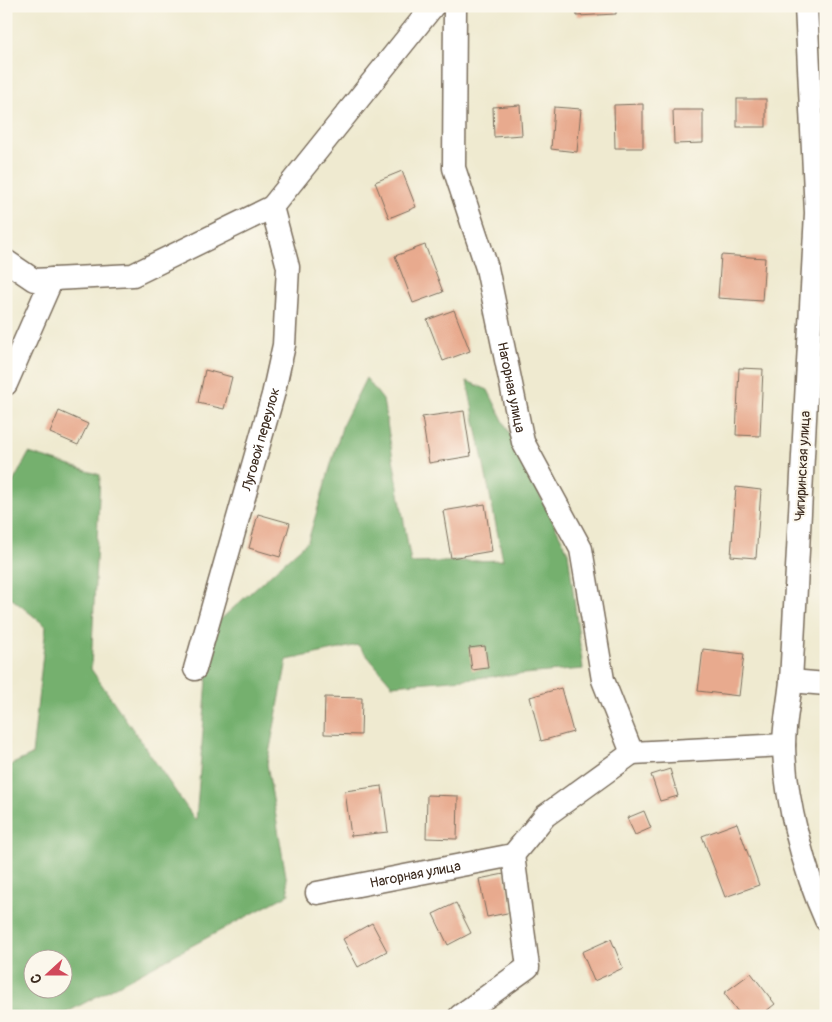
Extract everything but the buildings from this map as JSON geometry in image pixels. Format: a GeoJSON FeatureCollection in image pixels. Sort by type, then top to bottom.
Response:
{"type":"FeatureCollection","features":[{"type":"Feature","properties":{"kind":"street"},"geometry":{"type":"LineString","coordinates":[[6,275],[43,279],[133,274],[272,208],[433,6]]}},
{"type":"Feature","properties":{"kind":"street","name":"Нагорная улица"},"geometry":{"type":"LineString","coordinates":[[455,6],[454,168],[487,268],[523,442],[580,549],[603,680],[632,753]]}},
{"type":"Feature","properties":{"kind":"street","name":"Чигиринская улица"},"geometry":{"type":"LineString","coordinates":[[806,6],[821,213],[792,681],[784,745],[787,780],[796,830],[813,891],[826,920]]}},
{"type":"Feature","properties":{"kind":"street","name":"Луговой переулок"},"geometry":{"type":"LineString","coordinates":[[195,669],[273,395],[284,345],[288,267],[272,208]]}},
{"type":"Feature","properties":{"kind":"street"},"geometry":{"type":"LineString","coordinates":[[6,261],[43,279]]}},
{"type":"Feature","properties":{"kind":"street"},"geometry":{"type":"LineString","coordinates":[[6,384],[43,279]]}},
{"type":"Feature","properties":{"kind":"street"},"geometry":{"type":"LineString","coordinates":[[792,681],[826,684]]}},
{"type":"Feature","properties":{"kind":"street"},"geometry":{"type":"LineString","coordinates":[[460,1016],[528,967],[513,855],[545,816],[632,753],[784,745]]}},
{"type":"Feature","properties":{"kind":"street","name":"Нагорная улица"},"geometry":{"type":"LineString","coordinates":[[317,893],[513,855]]}},
{"type":"Feature","properties":{"kind":"green space"},"geometry":{"type":"Polygon","coordinates":[[[366,378],[383,400],[411,563],[503,560],[467,381],[488,390],[568,552],[583,669],[392,685],[358,645],[287,660],[267,764],[289,894],[60,1016],[24,1016],[6,1012],[6,767],[32,755],[46,626],[6,594],[6,495],[29,453],[100,475],[91,669],[196,821],[211,628],[308,541],[343,424],[366,378]]]}}]}
